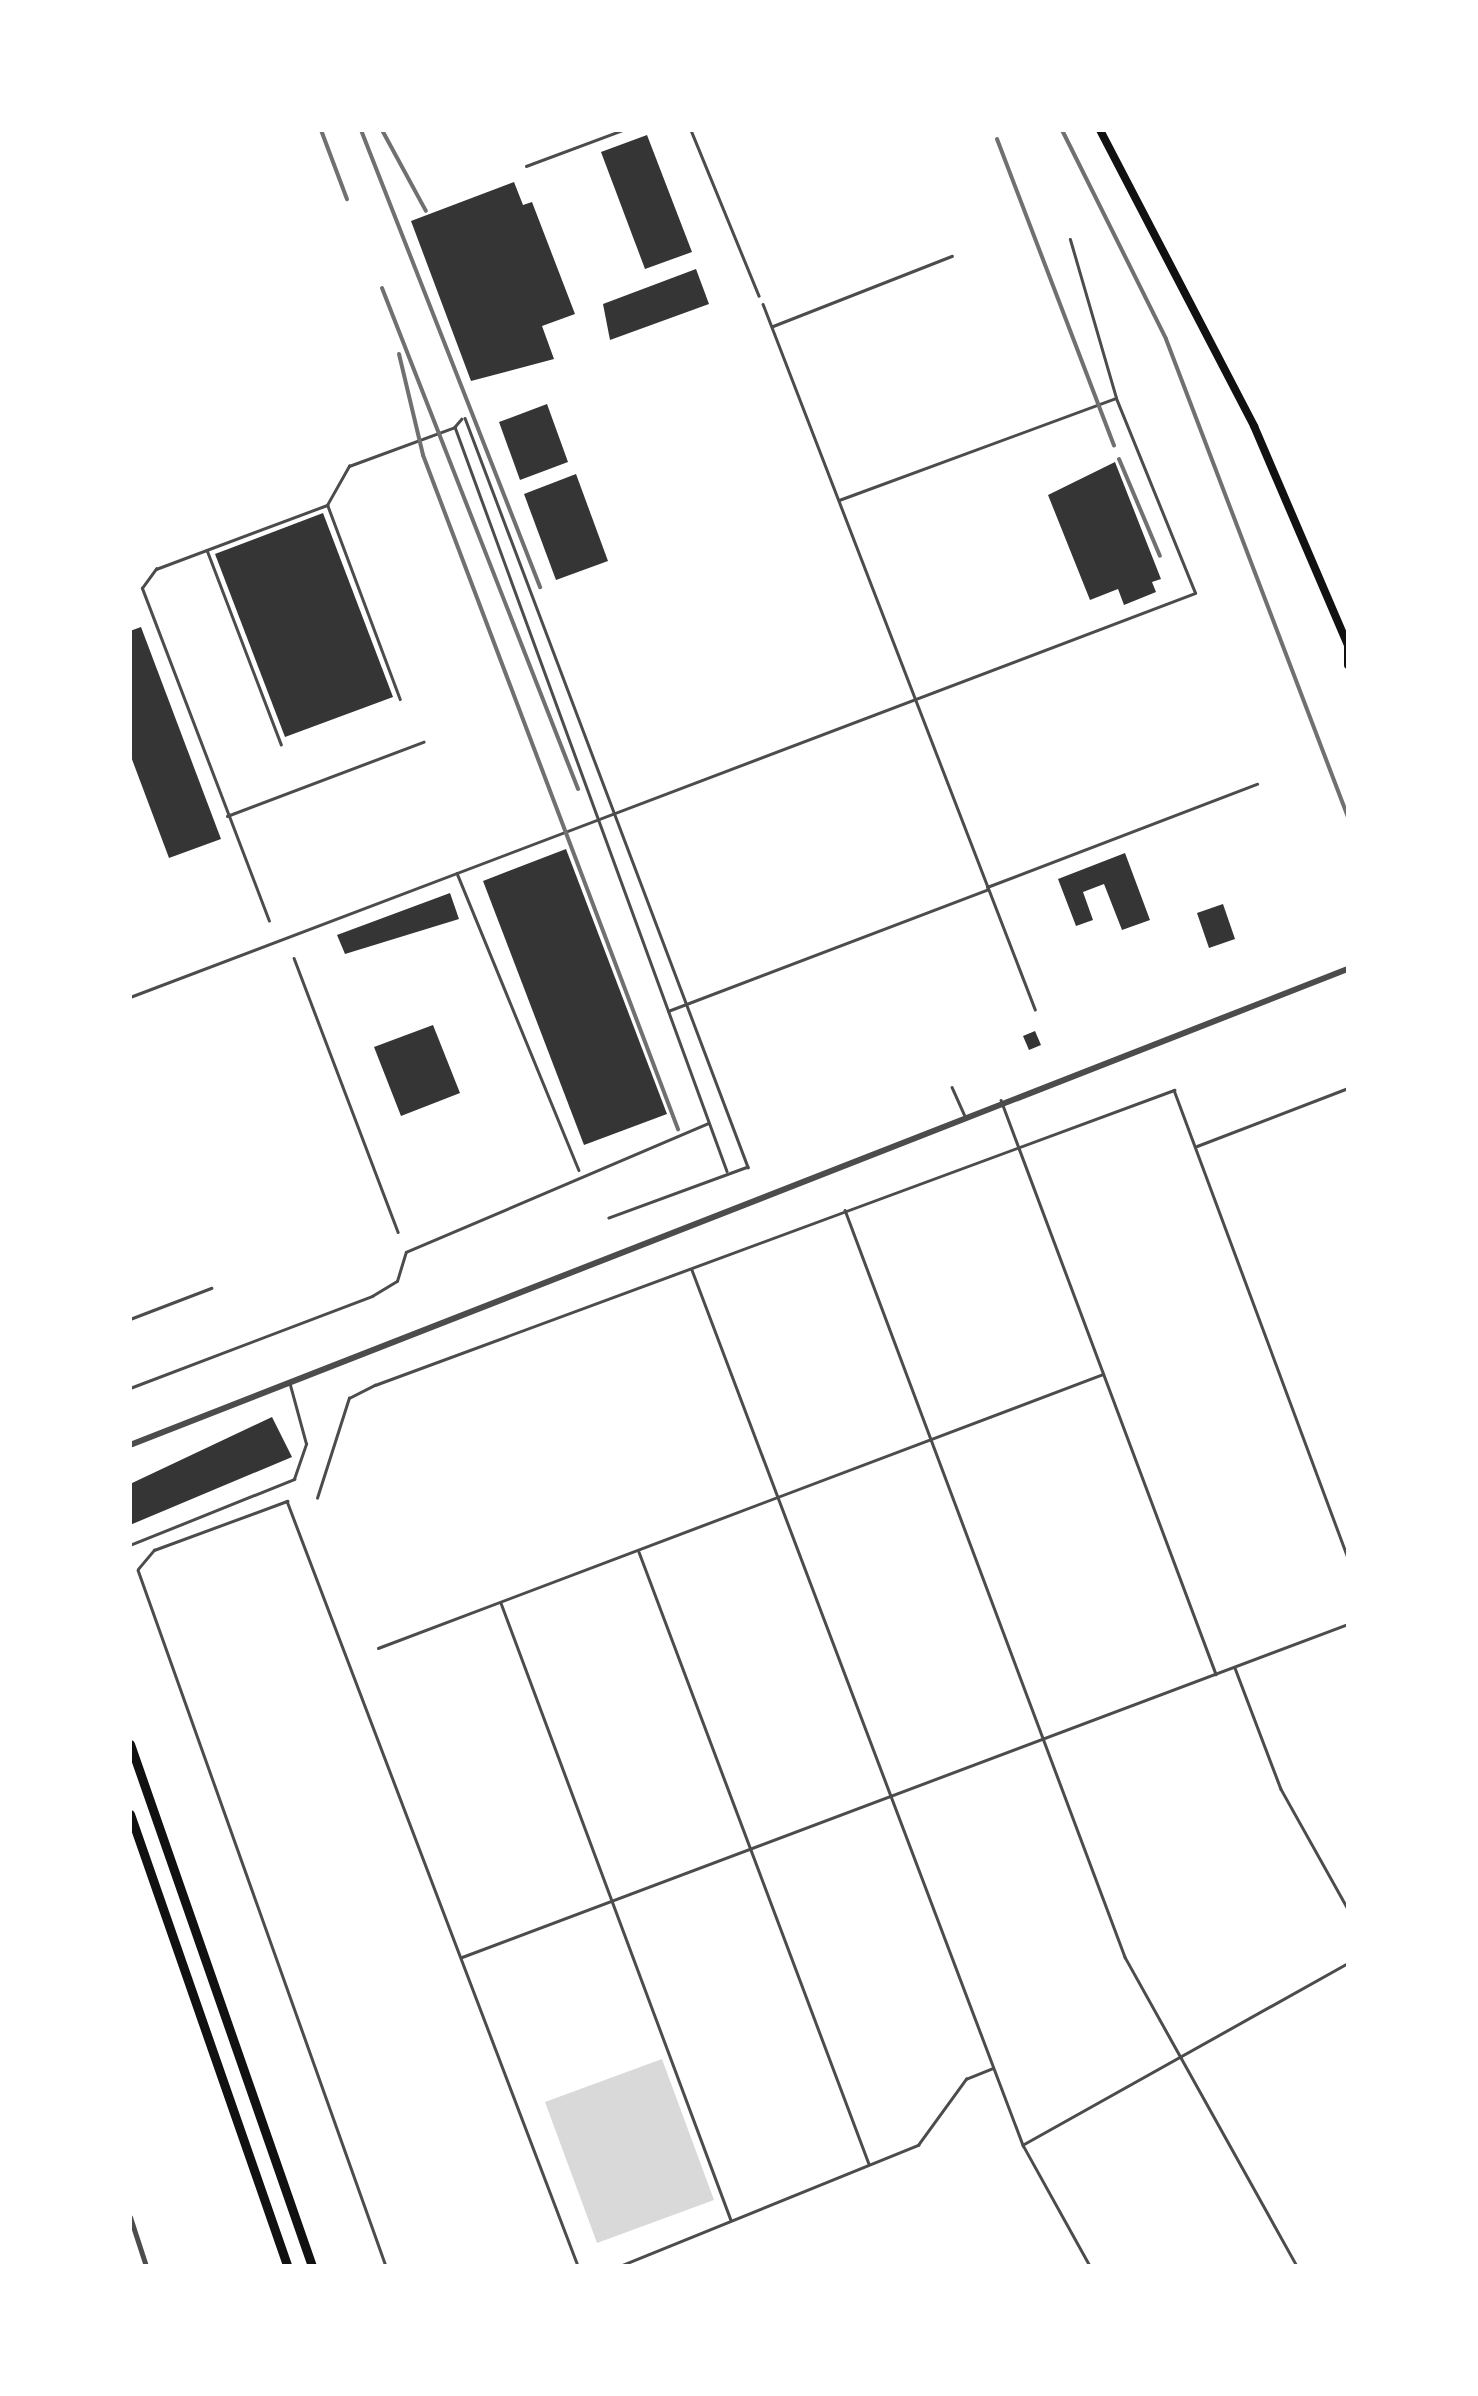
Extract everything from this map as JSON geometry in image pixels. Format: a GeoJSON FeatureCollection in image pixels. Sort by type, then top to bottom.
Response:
{"type":"FeatureCollection","features":[{"type":"Feature","properties":{"kind":"highway"},"geometry":{"type":"LineString","coordinates":[[130,1744],[312,2266]]}},
{"type":"Feature","properties":{"kind":"highway"},"geometry":{"type":"LineString","coordinates":[[130,1814],[287,2266]]}},
{"type":"Feature","properties":{"kind":"main road"},"geometry":{"type":"LineString","coordinates":[[1100,130],[1254,426],[1348,645],[1348,665]]}},
{"type":"Feature","properties":{"kind":"street"},"geometry":{"type":"LineString","coordinates":[[130,1445],[964,1114],[1348,969]]}},
{"type":"Feature","properties":{"kind":"street"},"geometry":{"type":"LineString","coordinates":[[130,2217],[146,2266]]}},
{"type":"Feature","properties":{"kind":"lane"},"geometry":{"type":"LineString","coordinates":[[526,166],[623,130]]}},
{"type":"Feature","properties":{"kind":"lane"},"geometry":{"type":"LineString","coordinates":[[691,130],[759,296]]}},
{"type":"Feature","properties":{"kind":"lane"},"geometry":{"type":"LineString","coordinates":[[130,996],[1196,593],[1116,398],[1070,240]]}},
{"type":"Feature","properties":{"kind":"lane"},"geometry":{"type":"LineString","coordinates":[[771,327],[952,256]]}},
{"type":"Feature","properties":{"kind":"lane"},"geometry":{"type":"LineString","coordinates":[[762,304],[986,889],[1036,1009]]}},
{"type":"Feature","properties":{"kind":"lane"},"geometry":{"type":"LineString","coordinates":[[838,500],[1116,398]]}},
{"type":"Feature","properties":{"kind":"lane"},"geometry":{"type":"LineString","coordinates":[[268,921],[143,597],[145,580],[208,550],[327,504],[349,466],[455,427],[464,419],[748,1167],[610,1218]]}},
{"type":"Feature","properties":{"kind":"lane"},"geometry":{"type":"LineString","coordinates":[[455,427],[728,1172]]}},
{"type":"Feature","properties":{"kind":"lane"},"geometry":{"type":"LineString","coordinates":[[327,504],[400,699]]}},
{"type":"Feature","properties":{"kind":"lane"},"geometry":{"type":"LineString","coordinates":[[208,550],[282,744]]}},
{"type":"Feature","properties":{"kind":"lane"},"geometry":{"type":"LineString","coordinates":[[226,816],[423,742]]}},
{"type":"Feature","properties":{"kind":"lane"},"geometry":{"type":"LineString","coordinates":[[667,1012],[1257,784]]}},
{"type":"Feature","properties":{"kind":"lane"},"geometry":{"type":"LineString","coordinates":[[457,872],[579,1172]]}},
{"type":"Feature","properties":{"kind":"lane"},"geometry":{"type":"LineString","coordinates":[[294,958],[398,1232]]}},
{"type":"Feature","properties":{"kind":"lane"},"geometry":{"type":"LineString","coordinates":[[952,1087],[964,1114]]}},
{"type":"Feature","properties":{"kind":"lane"},"geometry":{"type":"LineString","coordinates":[[1195,1146],[1346,1088],[1348,1098]]}},
{"type":"Feature","properties":{"kind":"lane"},"geometry":{"type":"LineString","coordinates":[[317,1498],[350,1398],[1174,1090],[1348,1558]]}},
{"type":"Feature","properties":{"kind":"lane"},"geometry":{"type":"LineString","coordinates":[[1001,1100],[1216,1675]]}},
{"type":"Feature","properties":{"kind":"lane"},"geometry":{"type":"LineString","coordinates":[[130,1388],[372,1296],[397,1281],[406,1252],[579,1172],[709,1123]]}},
{"type":"Feature","properties":{"kind":"lane"},"geometry":{"type":"LineString","coordinates":[[845,1210],[1125,1957],[1298,2266]]}},
{"type":"Feature","properties":{"kind":"lane"},"geometry":{"type":"LineString","coordinates":[[691,1268],[1023,2145],[1090,2266]]}},
{"type":"Feature","properties":{"kind":"lane"},"geometry":{"type":"LineString","coordinates":[[130,1319],[211,1288]]}},
{"type":"Feature","properties":{"kind":"lane"},"geometry":{"type":"LineString","coordinates":[[378,1648],[1103,1374]]}},
{"type":"Feature","properties":{"kind":"lane"},"geometry":{"type":"LineString","coordinates":[[130,1545],[294,1480],[306,1444],[290,1384]]}},
{"type":"Feature","properties":{"kind":"lane"},"geometry":{"type":"LineString","coordinates":[[130,1570],[138,1569],[154,1550],[287,1500],[578,2266]]}},
{"type":"Feature","properties":{"kind":"lane"},"geometry":{"type":"LineString","coordinates":[[638,1550],[869,2164]]}},
{"type":"Feature","properties":{"kind":"lane"},"geometry":{"type":"LineString","coordinates":[[138,1569],[386,2266]]}},
{"type":"Feature","properties":{"kind":"lane"},"geometry":{"type":"LineString","coordinates":[[501,1602],[730,2220]]}},
{"type":"Feature","properties":{"kind":"lane"},"geometry":{"type":"LineString","coordinates":[[460,1958],[889,1793],[1348,1624]]}},
{"type":"Feature","properties":{"kind":"lane"},"geometry":{"type":"LineString","coordinates":[[1235,1668],[1281,1789],[1348,1909]]}},
{"type":"Feature","properties":{"kind":"lane"},"geometry":{"type":"LineString","coordinates":[[1023,2145],[1348,1963]]}},
{"type":"Feature","properties":{"kind":"lane"},"geometry":{"type":"LineString","coordinates":[[620,2266],[918,2144],[966,2079],[993,2068]]}},
{"type":"Feature","properties":{"kind":"shaded area"},"geometry":{"type":"Polygon","coordinates":[[[662,2059],[714,2200],[597,2243],[545,2102],[662,2059]]]}},
{"type":"Feature","properties":{"kind":"building"},"geometry":{"type":"Polygon","coordinates":[[[647,135],[692,252],[645,269],[601,152],[647,135]]]}},
{"type":"Feature","properties":{"kind":"building"},"geometry":{"type":"Polygon","coordinates":[[[514,182],[523,205],[532,202],[575,314],[542,326],[554,359],[471,381],[411,221],[514,182]]]}},
{"type":"Feature","properties":{"kind":"building"},"geometry":{"type":"Polygon","coordinates":[[[696,269],[709,304],[610,340],[603,304],[696,269]]]}},
{"type":"Feature","properties":{"kind":"building"},"geometry":{"type":"Polygon","coordinates":[[[547,404],[568,462],[520,480],[499,422],[547,404]]]}},
{"type":"Feature","properties":{"kind":"building"},"geometry":{"type":"Polygon","coordinates":[[[1115,462],[1161,579],[1152,582],[1156,592],[1124,605],[1118,589],[1090,600],[1048,495],[1115,462]]]}},
{"type":"Feature","properties":{"kind":"building"},"geometry":{"type":"Polygon","coordinates":[[[576,474],[608,561],[556,580],[524,494],[576,474]]]}},
{"type":"Feature","properties":{"kind":"building"},"geometry":{"type":"Polygon","coordinates":[[[323,513],[393,697],[285,737],[215,554],[323,513]]]}},
{"type":"Feature","properties":{"kind":"building"},"geometry":{"type":"Polygon","coordinates":[[[141,627],[221,839],[169,858],[130,754],[130,631],[141,627]]]}},
{"type":"Feature","properties":{"kind":"building"},"geometry":{"type":"Polygon","coordinates":[[[566,849],[667,1114],[584,1145],[483,881],[566,849]]]}},
{"type":"Feature","properties":{"kind":"building"},"geometry":{"type":"Polygon","coordinates":[[[1125,853],[1150,920],[1122,930],[1104,884],[1083,892],[1093,920],[1076,926],[1058,879],[1125,853]]]}},
{"type":"Feature","properties":{"kind":"building"},"geometry":{"type":"Polygon","coordinates":[[[450,893],[459,919],[345,954],[337,935],[450,893]]]}},
{"type":"Feature","properties":{"kind":"building"},"geometry":{"type":"Polygon","coordinates":[[[1223,904],[1235,939],[1209,948],[1197,913],[1223,904]]]}},
{"type":"Feature","properties":{"kind":"building"},"geometry":{"type":"Polygon","coordinates":[[[433,1025],[460,1093],[401,1116],[374,1047],[433,1025]]]}},
{"type":"Feature","properties":{"kind":"building"},"geometry":{"type":"Polygon","coordinates":[[[1035,1031],[1041,1045],[1029,1050],[1023,1036],[1035,1031]]]}},
{"type":"Feature","properties":{"kind":"building"},"geometry":{"type":"Polygon","coordinates":[[[272,1417],[292,1457],[130,1525],[130,1484],[272,1417]]]}},
{"type":"Feature","properties":{"kind":"railway"},"geometry":{"type":"LineString","coordinates":[[321,130],[347,199]]}},
{"type":"Feature","properties":{"kind":"railway"},"geometry":{"type":"LineString","coordinates":[[361,130],[540,587]]}},
{"type":"Feature","properties":{"kind":"railway"},"geometry":{"type":"LineString","coordinates":[[382,130],[426,211]]}},
{"type":"Feature","properties":{"kind":"railway"},"geometry":{"type":"LineString","coordinates":[[1062,130],[1166,339],[1348,817]]}},
{"type":"Feature","properties":{"kind":"railway"},"geometry":{"type":"LineString","coordinates":[[997,139],[1114,445]]}},
{"type":"Feature","properties":{"kind":"railway"},"geometry":{"type":"LineString","coordinates":[[382,288],[578,789]]}},
{"type":"Feature","properties":{"kind":"railway"},"geometry":{"type":"LineString","coordinates":[[399,354],[423,455],[678,1129]]}},
{"type":"Feature","properties":{"kind":"railway"},"geometry":{"type":"LineString","coordinates":[[1119,459],[1160,556]]}}]}
